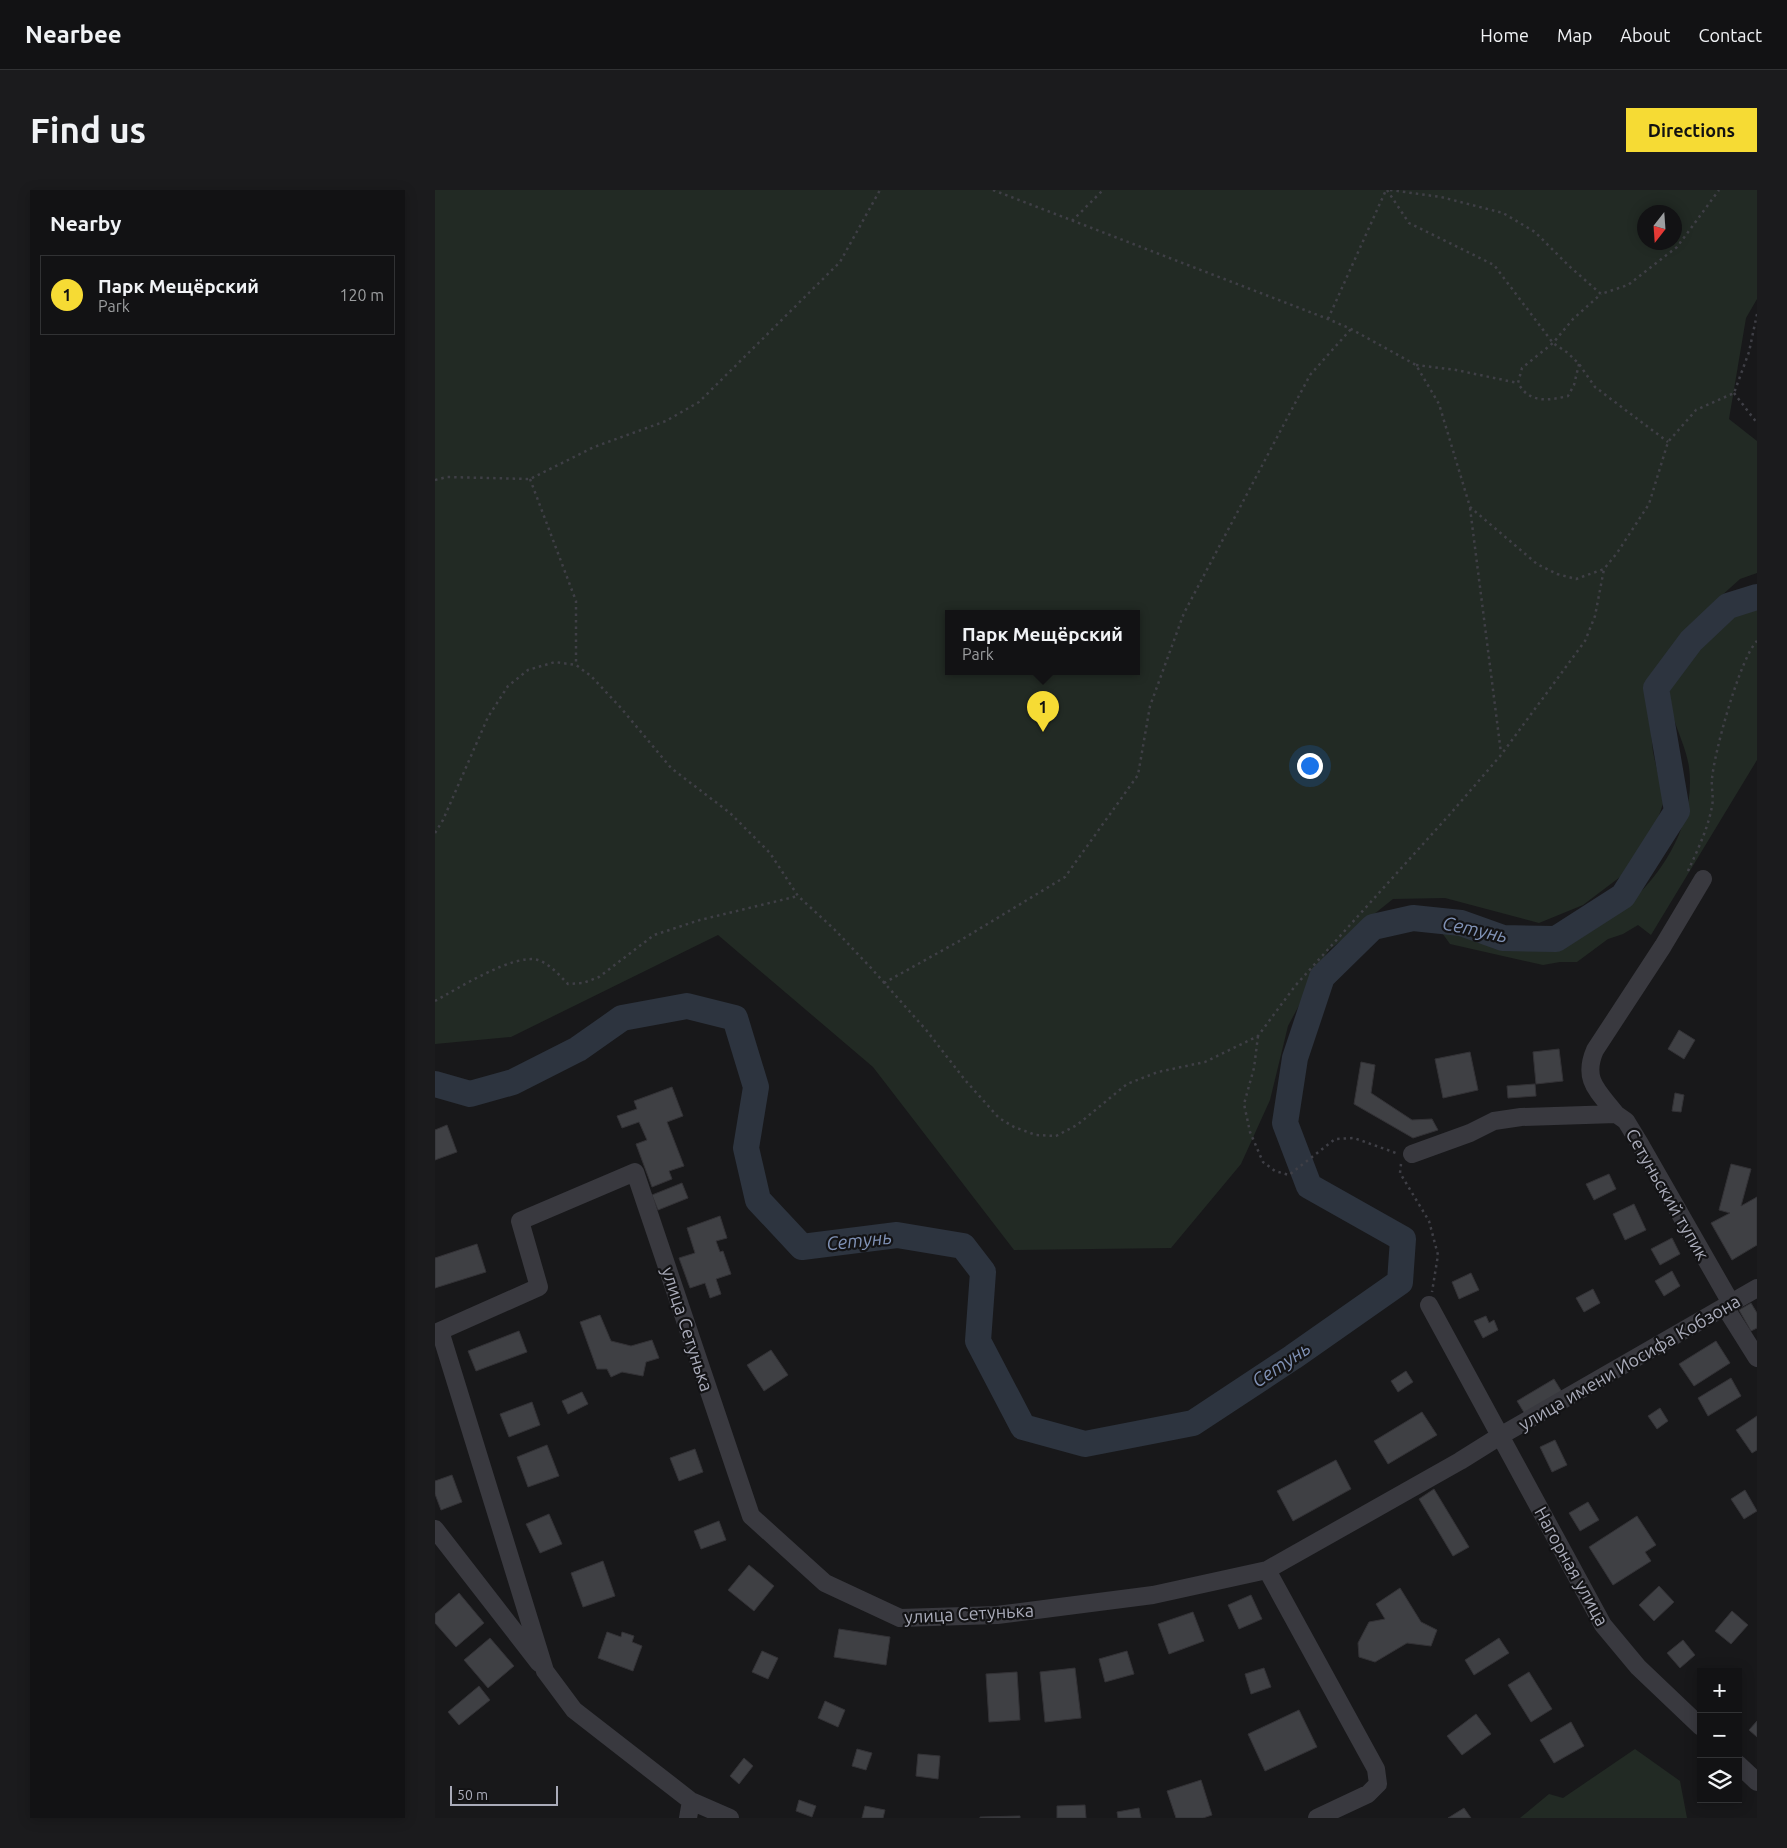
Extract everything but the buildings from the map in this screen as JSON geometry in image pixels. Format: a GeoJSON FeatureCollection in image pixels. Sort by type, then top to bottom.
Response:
{"type":"FeatureCollection","features":[{"type":"Feature","properties":{"kind":"street"},"geometry":{"type":"LineString","coordinates":[[1616,1114],[1593,1086],[1589,1074],[1590,1061],[1595,1050],[1663,946],[1695,877]]}},
{"type":"Feature","properties":{"kind":"street","name":"Сетуньский тупик"},"geometry":{"type":"LineString","coordinates":[[1412,1154],[1494,1121],[1521,1117],[1616,1114],[1626,1121],[1640,1144],[1757,1358]]}},
{"type":"Feature","properties":{"kind":"street","name":"улица Сетунька"},"geometry":{"type":"LineString","coordinates":[[730,1818],[689,1810],[574,1710],[545,1671],[440,1331],[539,1287],[520,1222],[635,1172],[751,1516],[825,1583],[900,1618],[997,1615],[1153,1595],[1267,1570]]}},
{"type":"Feature","properties":{"kind":"street","name":"улица имени Иосифа Кобзона"},"geometry":{"type":"LineString","coordinates":[[1267,1570],[1460,1461],[1757,1288]]}},
{"type":"Feature","properties":{"kind":"street","name":"Нагорная улица"},"geometry":{"type":"LineString","coordinates":[[1429,1305],[1603,1625],[1638,1667],[1697,1724]]}},
{"type":"Feature","properties":{"kind":"street"},"geometry":{"type":"LineString","coordinates":[[435,1529],[545,1671]]}},
{"type":"Feature","properties":{"kind":"street"},"geometry":{"type":"LineString","coordinates":[[1267,1570],[1376,1769],[1378,1784],[1368,1794],[1317,1818]]}},
{"type":"Feature","properties":{"kind":"street"},"geometry":{"type":"LineString","coordinates":[[1742,1768],[1757,1782]]}},
{"type":"Feature","properties":{"kind":"path"},"geometry":{"type":"LineString","coordinates":[[435,480],[447,477],[530,479],[594,446],[666,421],[699,402],[840,262],[880,190]]}},
{"type":"Feature","properties":{"kind":"path"},"geometry":{"type":"LineString","coordinates":[[993,190],[1328,319],[1416,365],[1455,370],[1518,383]]}},
{"type":"Feature","properties":{"kind":"path"},"geometry":{"type":"LineString","coordinates":[[1072,221],[1103,190]]}},
{"type":"Feature","properties":{"kind":"path"},"geometry":{"type":"LineString","coordinates":[[1328,319],[1388,190]]}},
{"type":"Feature","properties":{"kind":"path"},"geometry":{"type":"LineString","coordinates":[[1388,190],[1441,197],[1503,213],[1535,232],[1569,266],[1601,294]]}},
{"type":"Feature","properties":{"kind":"path"},"geometry":{"type":"LineString","coordinates":[[1388,190],[1409,223],[1493,266],[1553,343],[1579,364],[1595,387],[1668,442]]}},
{"type":"Feature","properties":{"kind":"path"},"geometry":{"type":"LineString","coordinates":[[1579,364],[1568,396],[1553,400],[1537,399],[1523,392],[1518,383],[1522,368],[1553,343],[1573,319],[1601,294],[1628,285],[1677,247],[1719,190]]}},
{"type":"Feature","properties":{"kind":"path"},"geometry":{"type":"LineString","coordinates":[[1470,507],[1537,564],[1557,574],[1576,579],[1603,569],[1617,554],[1649,504],[1668,442],[1695,410],[1734,393],[1749,352],[1757,314]]}},
{"type":"Feature","properties":{"kind":"path"},"geometry":{"type":"LineString","coordinates":[[884,983],[961,940],[1065,877],[1138,775],[1150,706],[1184,612],[1311,375],[1351,330]]}},
{"type":"Feature","properties":{"kind":"path"},"geometry":{"type":"LineString","coordinates":[[1416,365],[1439,404],[1470,507],[1501,754]]}},
{"type":"Feature","properties":{"kind":"path"},"geometry":{"type":"LineString","coordinates":[[1734,393],[1757,423]]}},
{"type":"Feature","properties":{"kind":"path"},"geometry":{"type":"LineString","coordinates":[[530,479],[576,600],[576,665]]}},
{"type":"Feature","properties":{"kind":"path"},"geometry":{"type":"LineString","coordinates":[[435,833],[443,820],[488,716],[509,686],[528,670],[555,662],[576,665],[591,676],[615,702],[671,768],[730,813],[770,853],[798,896],[834,929],[884,983],[927,1031],[965,1080],[999,1118],[1014,1127],[1036,1135],[1056,1136],[1077,1125],[1127,1084],[1158,1072],[1205,1062],[1258,1036],[1295,986],[1451,813],[1501,754],[1585,641],[1595,616],[1603,569]]}},
{"type":"Feature","properties":{"kind":"path"},"geometry":{"type":"LineString","coordinates":[[1695,877],[1703,836],[1712,806],[1712,780],[1723,727],[1745,661],[1757,640]]}},
{"type":"Feature","properties":{"kind":"path"},"geometry":{"type":"LineString","coordinates":[[435,1001],[504,964],[536,960],[547,964],[568,984],[583,983],[599,977],[654,935],[700,920],[798,896]]}},
{"type":"Feature","properties":{"kind":"path"},"geometry":{"type":"LineString","coordinates":[[1258,1036],[1254,1068],[1244,1104],[1248,1123],[1263,1162],[1275,1171],[1289,1175],[1335,1139],[1354,1138],[1402,1155],[1400,1173],[1429,1221],[1438,1255],[1429,1305]]}},
{"type":"Feature","properties":{"kind":"shaded area"},"geometry":{"type":"Polygon","coordinates":[[[435,190],[1757,190],[1757,299],[1746,318],[1729,419],[1757,441],[1757,573],[1740,579],[1710,606],[1672,652],[1664,658],[1649,712],[1653,752],[1664,801],[1650,841],[1624,874],[1583,905],[1539,923],[1445,898],[1393,899],[1328,951],[1288,1026],[1270,1100],[1241,1164],[1171,1248],[1014,1250],[873,1067],[718,935],[511,1037],[435,1044],[435,190]]]}},
{"type":"Feature","properties":{"kind":"shaded area"},"geometry":{"type":"Polygon","coordinates":[[[1757,604],[1757,760],[1651,935],[1638,925],[1623,934],[1608,939],[1577,962],[1543,965],[1450,944],[1440,930],[1468,933],[1524,944],[1538,945],[1561,942],[1619,911],[1652,880],[1664,863],[1682,827],[1690,787],[1687,756],[1669,698],[1673,675],[1699,639],[1712,627],[1731,614],[1757,604]]]}},
{"type":"Feature","properties":{"kind":"shaded area"},"geometry":{"type":"Polygon","coordinates":[[[1635,1749],[1680,1781],[1687,1818],[1520,1818],[1549,1794],[1563,1798],[1635,1749]]]}},
{"type":"Feature","properties":{"kind":"waterway","name":"Сетунь"},"geometry":{"type":"LineString","coordinates":[[435,1084],[470,1094],[513,1082],[578,1049],[622,1018],[687,1006],[735,1018],[756,1087],[746,1148],[758,1200],[802,1247],[897,1235],[963,1246],[983,1272],[978,1341],[1023,1427],[1085,1444],[1193,1423],[1293,1357],[1400,1282],[1403,1239],[1309,1186],[1285,1123],[1295,1058],[1322,977],[1373,927],[1413,918],[1461,923],[1503,938],[1556,939],[1623,896],[1677,811],[1656,688],[1691,641],[1728,606],[1757,597]]}},
{"type":"Feature","properties":{"kind":"place","name":"Парк Мещёрский"},"geometry":{"type":"Point","coordinates":[1043,732]}}]}
